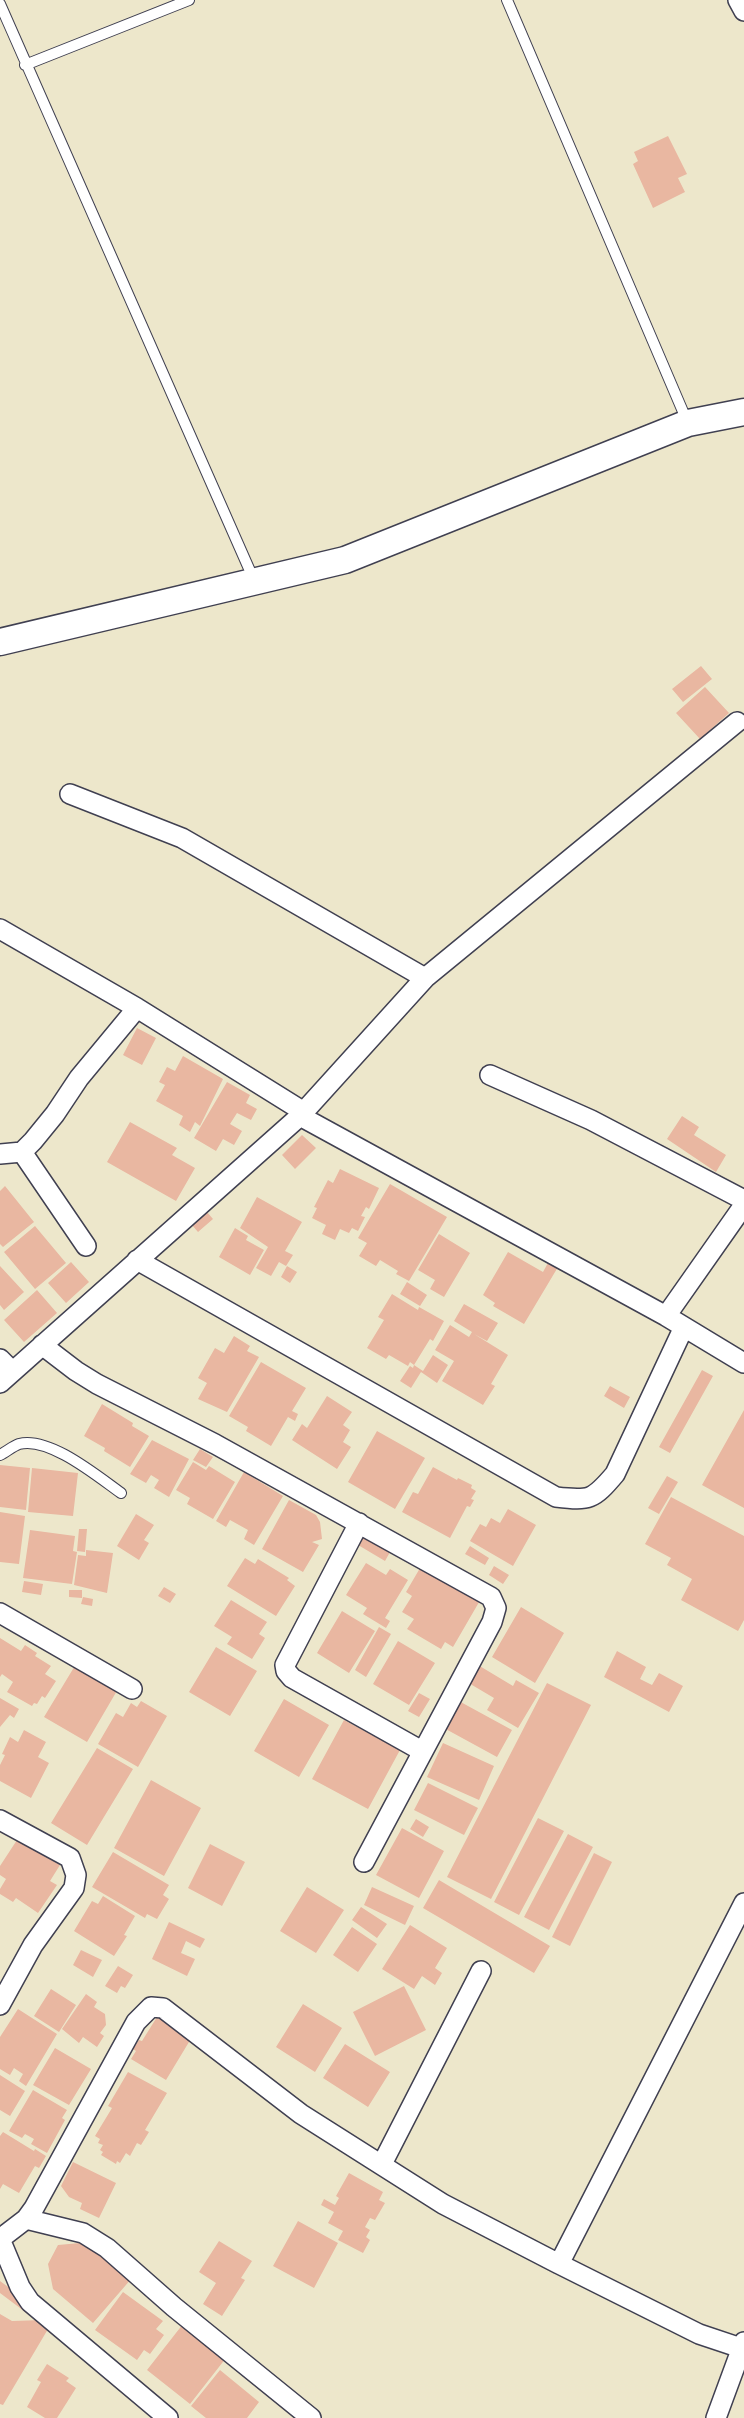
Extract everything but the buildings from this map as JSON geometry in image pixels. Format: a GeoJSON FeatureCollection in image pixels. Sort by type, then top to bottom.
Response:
{"type":"FeatureCollection","features":[{"type":"Feature","properties":{"kind":"street"},"geometry":{"type":"LineString","coordinates":[[738,0],[744,11]]}},
{"type":"Feature","properties":{"kind":"street"},"geometry":{"type":"LineString","coordinates":[[0,642],[345,560],[688,423],[744,412]]}},
{"type":"Feature","properties":{"kind":"street"},"geometry":{"type":"LineString","coordinates":[[4,1371],[42,1345],[302,1114],[425,978],[737,722]]}},
{"type":"Feature","properties":{"kind":"street"},"geometry":{"type":"LineString","coordinates":[[70,794],[182,838],[425,978]]}},
{"type":"Feature","properties":{"kind":"street"},"geometry":{"type":"LineString","coordinates":[[0,929],[137,1008],[302,1114],[666,1316],[683,1329],[744,1363]]}},
{"type":"Feature","properties":{"kind":"street"},"geometry":{"type":"LineString","coordinates":[[0,1154],[22,1152],[33,1141],[79,1078],[137,1008]]}},
{"type":"Feature","properties":{"kind":"street"},"geometry":{"type":"LineString","coordinates":[[489,1075],[591,1120],[744,1202],[666,1316]]}},
{"type":"Feature","properties":{"kind":"street"},"geometry":{"type":"LineString","coordinates":[[22,1152],[86,1246]]}},
{"type":"Feature","properties":{"kind":"street"},"geometry":{"type":"LineString","coordinates":[[136,1260],[556,1497],[584,1500],[601,1491],[615,1474],[683,1329]]}},
{"type":"Feature","properties":{"kind":"street"},"geometry":{"type":"LineString","coordinates":[[42,1345],[97,1384],[215,1444],[491,1597],[496,1608],[492,1622],[364,1862]]}},
{"type":"Feature","properties":{"kind":"street"},"geometry":{"type":"LineString","coordinates":[[359,1523],[285,1665],[286,1671],[292,1678],[422,1751]]}},
{"type":"Feature","properties":{"kind":"street"},"geometry":{"type":"LineString","coordinates":[[0,1613],[132,1689]]}},
{"type":"Feature","properties":{"kind":"street"},"geometry":{"type":"LineString","coordinates":[[0,1820],[70,1858],[76,1875],[74,1888],[33,1945],[0,2005]]}},
{"type":"Feature","properties":{"kind":"street"},"geometry":{"type":"LineString","coordinates":[[559,2264],[744,1903]]}},
{"type":"Feature","properties":{"kind":"street"},"geometry":{"type":"LineString","coordinates":[[382,2164],[481,1971]]}},
{"type":"Feature","properties":{"kind":"street"},"geometry":{"type":"LineString","coordinates":[[168,2418],[30,2302],[20,2287],[0,2239],[26,2219],[136,2022],[151,2007],[163,2008],[301,2114],[443,2204],[699,2333],[743,2345],[717,2416]]}},
{"type":"Feature","properties":{"kind":"street"},"geometry":{"type":"LineString","coordinates":[[26,2219],[83,2233],[107,2248],[298,2414]]}},
{"type":"Feature","properties":{"kind":"lane"},"geometry":{"type":"LineString","coordinates":[[25,65],[189,0]]}},
{"type":"Feature","properties":{"kind":"lane"},"geometry":{"type":"LineString","coordinates":[[507,0],[688,423]]}},
{"type":"Feature","properties":{"kind":"lane"},"geometry":{"type":"LineString","coordinates":[[0,4],[254,582]]}},
{"type":"Feature","properties":{"kind":"lane"},"geometry":{"type":"LineString","coordinates":[[0,1455],[20,1444],[48,1447],[74,1459],[121,1493]]}}]}
